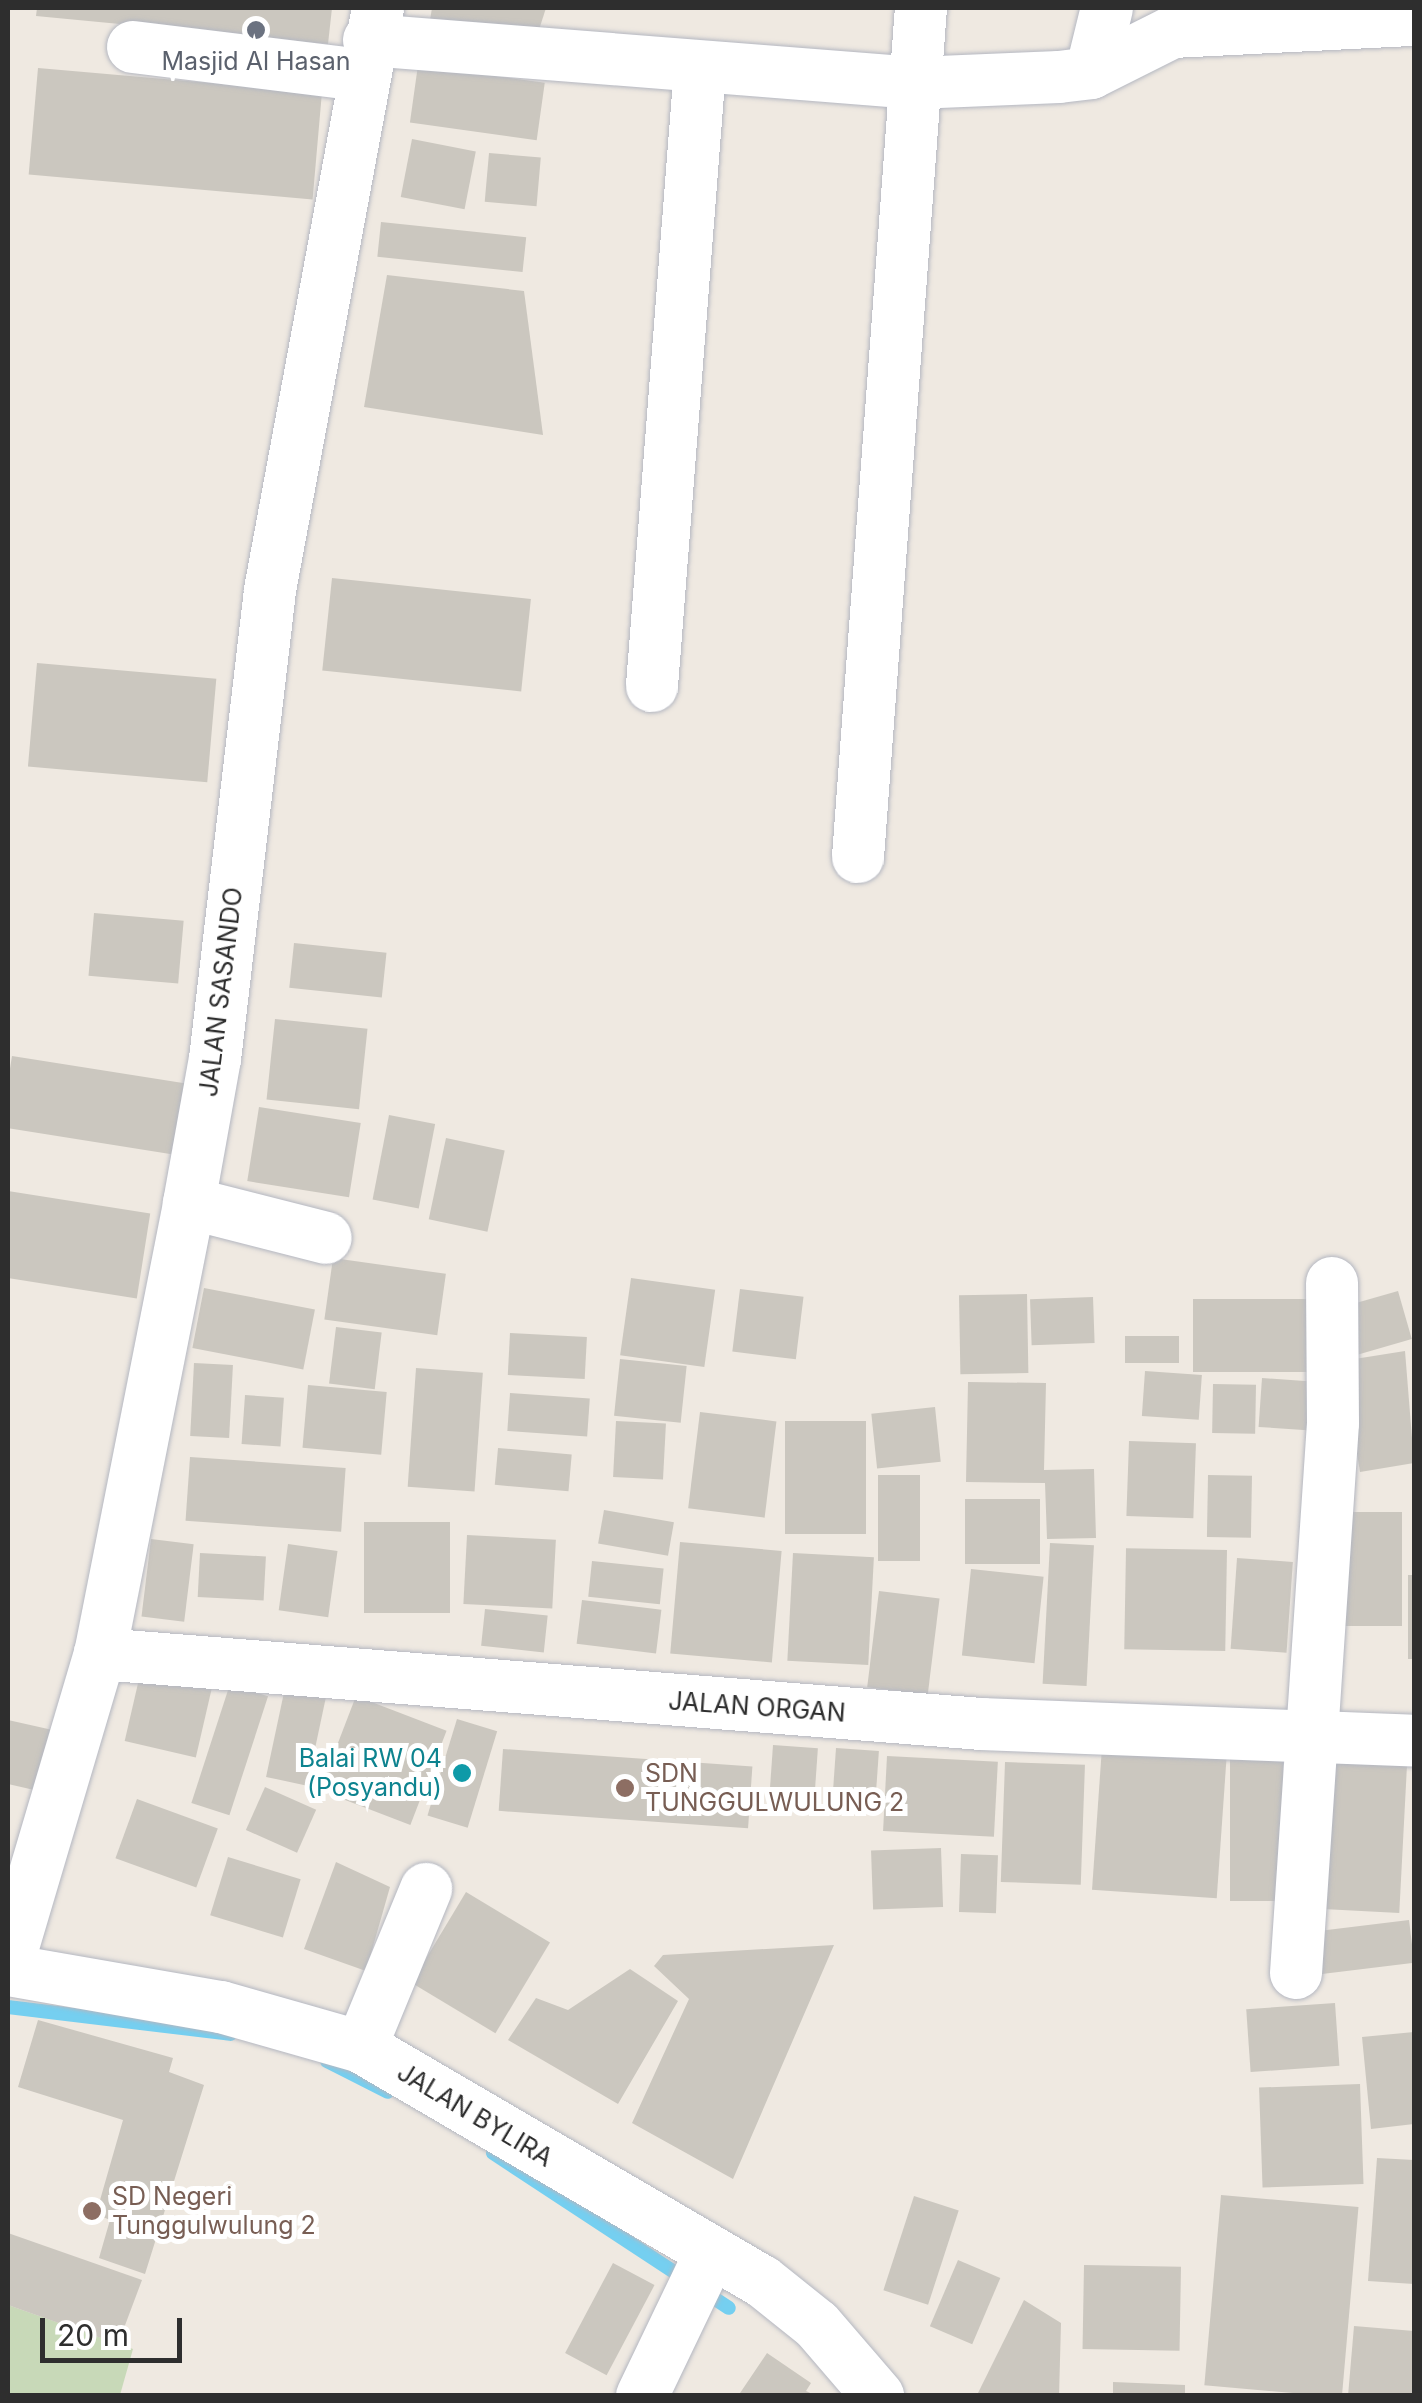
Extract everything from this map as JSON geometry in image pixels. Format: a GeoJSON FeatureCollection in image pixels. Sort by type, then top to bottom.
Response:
{"type":"FeatureCollection","features":[{"type":"Feature","properties":{"kind":"street"},"geometry":{"type":"LineString","coordinates":[[858,857],[921,8]]}},
{"type":"Feature","properties":{"kind":"street"},"geometry":{"type":"LineString","coordinates":[[1090,73],[1106,8]]}},
{"type":"Feature","properties":{"kind":"street"},"geometry":{"type":"LineString","coordinates":[[133,46],[370,41],[915,83],[1090,73],[1173,32],[1350,16],[1414,20]]}},
{"type":"Feature","properties":{"kind":"street","name":"JALAN SASANDO"},"geometry":{"type":"LineString","coordinates":[[8,1967],[100,1654],[189,1202],[215,1059],[270,590],[370,41]]}},
{"type":"Feature","properties":{"kind":"street"},"geometry":{"type":"LineString","coordinates":[[652,686],[700,68]]}},
{"type":"Feature","properties":{"kind":"street"},"geometry":{"type":"LineString","coordinates":[[189,1202],[326,1238]]}},
{"type":"Feature","properties":{"kind":"street"},"geometry":{"type":"LineString","coordinates":[[1296,1973],[1333,1423],[1332,1283]]}},
{"type":"Feature","properties":{"kind":"street","name":"JALAN ORGAN"},"geometry":{"type":"LineString","coordinates":[[100,1654],[981,1724],[1310,1741],[1414,1741]]}},
{"type":"Feature","properties":{"kind":"street"},"geometry":{"type":"LineString","coordinates":[[361,2048],[426,1889]]}},
{"type":"Feature","properties":{"kind":"street","name":"JALAN BYLIRA"},"geometry":{"type":"LineString","coordinates":[[8,1967],[220,2006],[361,2048],[695,2278],[818,2326],[878,2396]]}},
{"type":"Feature","properties":{"kind":"street"},"geometry":{"type":"LineString","coordinates":[[642,2396],[695,2278]]}},
{"type":"Feature","properties":{"kind":"green space"},"geometry":{"type":"Polygon","coordinates":[[[8,2305],[133,2349],[120,2395],[8,2395],[8,2305]]]}},
{"type":"Feature","properties":{"kind":"building","name":"Masjid Al Hasan"},"geometry":{"type":"Polygon","coordinates":[[[37,8],[332,8],[328,44],[36,16],[37,8]]]}},
{"type":"Feature","properties":{"kind":"building"},"geometry":{"type":"Polygon","coordinates":[[[432,8],[546,8],[536,39],[430,20],[432,8]]]}},
{"type":"Feature","properties":{"kind":"building"},"geometry":{"type":"Polygon","coordinates":[[[418,65],[545,83],[537,140],[410,122],[418,65]]]}},
{"type":"Feature","properties":{"kind":"building"},"geometry":{"type":"Polygon","coordinates":[[[38,68],[322,93],[313,199],[29,175],[38,68]]]}},
{"type":"Feature","properties":{"kind":"building"},"geometry":{"type":"Polygon","coordinates":[[[412,139],[476,151],[465,209],[401,197],[412,139]]]}},
{"type":"Feature","properties":{"kind":"building"},"geometry":{"type":"Polygon","coordinates":[[[489,153],[541,158],[537,206],[485,202],[489,153]]]}},
{"type":"Feature","properties":{"kind":"building"},"geometry":{"type":"Polygon","coordinates":[[[381,222],[526,237],[523,272],[377,257],[381,222]]]}},
{"type":"Feature","properties":{"kind":"building"},"geometry":{"type":"Polygon","coordinates":[[[387,275],[524,291],[543,435],[364,407],[387,275]]]}},
{"type":"Feature","properties":{"kind":"building"},"geometry":{"type":"Polygon","coordinates":[[[332,578],[531,599],[521,691],[322,670],[332,578]]]}},
{"type":"Feature","properties":{"kind":"building"},"geometry":{"type":"Polygon","coordinates":[[[37,663],[216,679],[207,782],[28,767],[37,663]]]}},
{"type":"Feature","properties":{"kind":"building"},"geometry":{"type":"Polygon","coordinates":[[[94,913],[184,921],[178,984],[89,976],[94,913]]]}},
{"type":"Feature","properties":{"kind":"building"},"geometry":{"type":"Polygon","coordinates":[[[294,943],[386,953],[382,997],[289,988],[294,943]]]}},
{"type":"Feature","properties":{"kind":"building"},"geometry":{"type":"Polygon","coordinates":[[[275,1019],[367,1029],[359,1109],[267,1100],[275,1019]]]}},
{"type":"Feature","properties":{"kind":"building"},"geometry":{"type":"Polygon","coordinates":[[[12,1056],[191,1084],[180,1155],[8,1128],[12,1056]]]}},
{"type":"Feature","properties":{"kind":"building"},"geometry":{"type":"Polygon","coordinates":[[[259,1107],[361,1123],[349,1197],[247,1181],[259,1107]]]}},
{"type":"Feature","properties":{"kind":"building"},"geometry":{"type":"Polygon","coordinates":[[[389,1115],[435,1124],[419,1208],[373,1199],[389,1115]]]}},
{"type":"Feature","properties":{"kind":"building"},"geometry":{"type":"Polygon","coordinates":[[[446,1138],[505,1150],[487,1232],[429,1219],[446,1138]]]}},
{"type":"Feature","properties":{"kind":"building"},"geometry":{"type":"Polygon","coordinates":[[[8,1191],[150,1214],[137,1298],[8,1278],[8,1191]]]}},
{"type":"Feature","properties":{"kind":"building"},"geometry":{"type":"Polygon","coordinates":[[[333,1258],[446,1274],[437,1335],[324,1319],[333,1258]]]}},
{"type":"Feature","properties":{"kind":"building"},"geometry":{"type":"Polygon","coordinates":[[[631,1278],[715,1290],[704,1367],[620,1355],[631,1278]]]}},
{"type":"Feature","properties":{"kind":"building"},"geometry":{"type":"Polygon","coordinates":[[[204,1288],[315,1310],[303,1369],[192,1348],[204,1288]]]}},
{"type":"Feature","properties":{"kind":"building"},"geometry":{"type":"Polygon","coordinates":[[[740,1289],[804,1297],[796,1359],[732,1352],[740,1289]]]}},
{"type":"Feature","properties":{"kind":"building"},"geometry":{"type":"Polygon","coordinates":[[[1398,1291],[1412,1339],[1353,1356],[1339,1308],[1398,1291]]]}},
{"type":"Feature","properties":{"kind":"building"},"geometry":{"type":"Polygon","coordinates":[[[1027,1294],[1028,1373],[960,1374],[959,1295],[1027,1294]]]}},
{"type":"Feature","properties":{"kind":"building"},"geometry":{"type":"Polygon","coordinates":[[[1093,1297],[1095,1343],[1032,1345],[1030,1299],[1093,1297]]]}},
{"type":"Feature","properties":{"kind":"building"},"geometry":{"type":"Polygon","coordinates":[[[1193,1299],[1309,1299],[1309,1372],[1193,1372],[1193,1299]]]}},
{"type":"Feature","properties":{"kind":"building"},"geometry":{"type":"Polygon","coordinates":[[[336,1327],[382,1333],[375,1389],[329,1384],[336,1327]]]}},
{"type":"Feature","properties":{"kind":"building"},"geometry":{"type":"Polygon","coordinates":[[[510,1333],[587,1337],[585,1379],[508,1375],[510,1333]]]}},
{"type":"Feature","properties":{"kind":"building"},"geometry":{"type":"Polygon","coordinates":[[[1125,1336],[1179,1336],[1179,1363],[1125,1363],[1125,1336]]]}},
{"type":"Feature","properties":{"kind":"building"},"geometry":{"type":"Polygon","coordinates":[[[1405,1351],[1414,1463],[1360,1472],[1342,1361],[1405,1351]]]}},
{"type":"Feature","properties":{"kind":"building"},"geometry":{"type":"Polygon","coordinates":[[[620,1359],[687,1366],[681,1423],[614,1416],[620,1359]]]}},
{"type":"Feature","properties":{"kind":"building"},"geometry":{"type":"Polygon","coordinates":[[[194,1363],[233,1365],[229,1438],[190,1436],[194,1363]]]}},
{"type":"Feature","properties":{"kind":"building"},"geometry":{"type":"Polygon","coordinates":[[[416,1368],[483,1373],[475,1491],[408,1487],[416,1368]]]}},
{"type":"Feature","properties":{"kind":"building"},"geometry":{"type":"Polygon","coordinates":[[[1145,1371],[1202,1375],[1199,1420],[1142,1416],[1145,1371]]]}},
{"type":"Feature","properties":{"kind":"building"},"geometry":{"type":"Polygon","coordinates":[[[1262,1378],[1322,1382],[1318,1431],[1259,1427],[1262,1378]]]}},
{"type":"Feature","properties":{"kind":"building"},"geometry":{"type":"Polygon","coordinates":[[[968,1382],[1046,1383],[1044,1470],[1094,1469],[1096,1538],[1047,1539],[1045,1483],[966,1482],[968,1382]]]}},
{"type":"Feature","properties":{"kind":"building"},"geometry":{"type":"Polygon","coordinates":[[[1213,1384],[1256,1385],[1255,1434],[1212,1433],[1213,1384]]]}},
{"type":"Feature","properties":{"kind":"building"},"geometry":{"type":"Polygon","coordinates":[[[308,1385],[387,1392],[381,1455],[303,1448],[308,1385]]]}},
{"type":"Feature","properties":{"kind":"building"},"geometry":{"type":"Polygon","coordinates":[[[510,1393],[590,1399],[587,1436],[507,1431],[510,1393]]]}},
{"type":"Feature","properties":{"kind":"building"},"geometry":{"type":"Polygon","coordinates":[[[245,1395],[284,1398],[280,1447],[242,1444],[245,1395]]]}},
{"type":"Feature","properties":{"kind":"building"},"geometry":{"type":"Polygon","coordinates":[[[935,1407],[941,1462],[877,1468],[871,1414],[935,1407]]]}},
{"type":"Feature","properties":{"kind":"building"},"geometry":{"type":"Polygon","coordinates":[[[700,1412],[776,1421],[765,1518],[688,1508],[700,1412]]]}},
{"type":"Feature","properties":{"kind":"building"},"geometry":{"type":"Polygon","coordinates":[[[616,1421],[666,1424],[663,1480],[613,1477],[616,1421]]]}},
{"type":"Feature","properties":{"kind":"building"},"geometry":{"type":"Polygon","coordinates":[[[785,1421],[866,1421],[866,1534],[785,1534],[785,1421]]]}},
{"type":"Feature","properties":{"kind":"building"},"geometry":{"type":"Polygon","coordinates":[[[1129,1441],[1196,1443],[1193,1518],[1126,1516],[1129,1441]]]}},
{"type":"Feature","properties":{"kind":"building"},"geometry":{"type":"Polygon","coordinates":[[[498,1448],[572,1454],[568,1491],[495,1485],[498,1448]]]}},
{"type":"Feature","properties":{"kind":"building"},"geometry":{"type":"Polygon","coordinates":[[[190,1457],[346,1468],[341,1532],[186,1521],[190,1457]]]}},
{"type":"Feature","properties":{"kind":"building"},"geometry":{"type":"Polygon","coordinates":[[[878,1475],[920,1475],[920,1561],[878,1561],[878,1475]]]}},
{"type":"Feature","properties":{"kind":"building"},"geometry":{"type":"Polygon","coordinates":[[[1208,1475],[1252,1476],[1251,1538],[1207,1537],[1208,1475]]]}},
{"type":"Feature","properties":{"kind":"building"},"geometry":{"type":"Polygon","coordinates":[[[965,1499],[1040,1499],[1040,1564],[965,1564],[965,1499]]]}},
{"type":"Feature","properties":{"kind":"building"},"geometry":{"type":"Polygon","coordinates":[[[604,1510],[674,1522],[668,1556],[598,1543],[604,1510]]]}},
{"type":"Feature","properties":{"kind":"building"},"geometry":{"type":"Polygon","coordinates":[[[1345,1512],[1402,1512],[1402,1626],[1345,1626],[1345,1512]]]}},
{"type":"Feature","properties":{"kind":"building"},"geometry":{"type":"Polygon","coordinates":[[[364,1522],[450,1522],[450,1613],[364,1613],[364,1522]]]}},
{"type":"Feature","properties":{"kind":"building"},"geometry":{"type":"Polygon","coordinates":[[[467,1535],[556,1540],[552,1609],[463,1604],[467,1535]]]}},
{"type":"Feature","properties":{"kind":"building"},"geometry":{"type":"Polygon","coordinates":[[[151,1539],[194,1544],[184,1622],[141,1616],[151,1539]]]}},
{"type":"Feature","properties":{"kind":"building"},"geometry":{"type":"Polygon","coordinates":[[[680,1542],[782,1551],[772,1662],[670,1654],[680,1542]]]}},
{"type":"Feature","properties":{"kind":"building"},"geometry":{"type":"Polygon","coordinates":[[[1050,1543],[1094,1545],[1087,1686],[1043,1684],[1050,1543]]]}},
{"type":"Feature","properties":{"kind":"building"},"geometry":{"type":"Polygon","coordinates":[[[288,1544],[338,1551],[328,1617],[279,1610],[288,1544]]]}},
{"type":"Feature","properties":{"kind":"building"},"geometry":{"type":"Polygon","coordinates":[[[1126,1548],[1227,1550],[1225,1651],[1124,1649],[1126,1548]]]}},
{"type":"Feature","properties":{"kind":"building"},"geometry":{"type":"Polygon","coordinates":[[[200,1553],[266,1556],[264,1600],[198,1597],[200,1553]]]}},
{"type":"Feature","properties":{"kind":"building"},"geometry":{"type":"Polygon","coordinates":[[[793,1553],[874,1557],[868,1665],[787,1661],[793,1553]]]}},
{"type":"Feature","properties":{"kind":"building"},"geometry":{"type":"Polygon","coordinates":[[[1237,1558],[1293,1562],[1287,1653],[1231,1649],[1237,1558]]]}},
{"type":"Feature","properties":{"kind":"building"},"geometry":{"type":"Polygon","coordinates":[[[592,1561],[664,1569],[660,1604],[588,1597],[592,1561]]]}},
{"type":"Feature","properties":{"kind":"building"},"geometry":{"type":"Polygon","coordinates":[[[971,1569],[1044,1577],[1035,1663],[962,1656],[971,1569]]]}},
{"type":"Feature","properties":{"kind":"building"},"geometry":{"type":"Polygon","coordinates":[[[1408,1575],[1414,1575],[1414,1659],[1408,1659],[1408,1575]]]}},
{"type":"Feature","properties":{"kind":"building"},"geometry":{"type":"Polygon","coordinates":[[[879,1591],[940,1598],[928,1695],[867,1687],[879,1591]]]}},
{"type":"Feature","properties":{"kind":"building"},"geometry":{"type":"Polygon","coordinates":[[[582,1600],[661,1610],[656,1653],[577,1644],[582,1600]]]}},
{"type":"Feature","properties":{"kind":"building"},"geometry":{"type":"Polygon","coordinates":[[[485,1609],[548,1616],[544,1652],[481,1646],[485,1609]]]}},
{"type":"Feature","properties":{"kind":"building"},"geometry":{"type":"Polygon","coordinates":[[[142,1666],[213,1682],[196,1757],[125,1741],[142,1666]]]}},
{"type":"Feature","properties":{"kind":"building"},"geometry":{"type":"Polygon","coordinates":[[[286,1683],[327,1692],[307,1786],[266,1777],[286,1683]]]}},
{"type":"Feature","properties":{"kind":"building"},"geometry":{"type":"Polygon","coordinates":[[[230,1684],[268,1696],[229,1815],[191,1803],[230,1684]]]}},
{"type":"Feature","properties":{"kind":"building"},"geometry":{"type":"Polygon","coordinates":[[[356,1696],[447,1731],[410,1825],[320,1790],[356,1696]]]}},
{"type":"Feature","properties":{"kind":"building","name":"Balai RW 04 (Posyandu)"},"geometry":{"type":"Polygon","coordinates":[[[457,1719],[497,1731],[468,1828],[427,1816],[457,1719]]]}},
{"type":"Feature","properties":{"kind":"building"},"geometry":{"type":"Polygon","coordinates":[[[8,1720],[57,1731],[43,1792],[8,1784],[8,1720]]]}},
{"type":"Feature","properties":{"kind":"building"},"geometry":{"type":"Polygon","coordinates":[[[1327,1744],[1408,1748],[1399,1913],[1318,1909],[1327,1744]]]}},
{"type":"Feature","properties":{"kind":"building"},"geometry":{"type":"Polygon","coordinates":[[[773,1745],[818,1748],[814,1806],[769,1803],[773,1745]]]}},
{"type":"Feature","properties":{"kind":"building"},"geometry":{"type":"Polygon","coordinates":[[[1102,1747],[1227,1756],[1217,1898],[1092,1890],[1102,1747]]]}},
{"type":"Feature","properties":{"kind":"building"},"geometry":{"type":"Polygon","coordinates":[[[836,1748],[879,1751],[875,1810],[832,1807],[836,1748]]]}},
{"type":"Feature","properties":{"kind":"building","name":"SDN TUNGGULWULUNG 2"},"geometry":{"type":"Polygon","coordinates":[[[503,1749],[752,1766],[748,1828],[499,1811],[503,1749]]]}},
{"type":"Feature","properties":{"kind":"building"},"geometry":{"type":"Polygon","coordinates":[[[1230,1752],[1283,1752],[1283,1901],[1230,1901],[1230,1752]]]}},
{"type":"Feature","properties":{"kind":"building"},"geometry":{"type":"Polygon","coordinates":[[[887,1756],[998,1762],[994,1837],[883,1831],[887,1756]]]}},
{"type":"Feature","properties":{"kind":"building"},"geometry":{"type":"Polygon","coordinates":[[[1005,1762],[1085,1765],[1081,1885],[1001,1882],[1005,1762]]]}},
{"type":"Feature","properties":{"kind":"building"},"geometry":{"type":"Polygon","coordinates":[[[265,1787],[316,1810],[297,1853],[246,1830],[265,1787]]]}},
{"type":"Feature","properties":{"kind":"building"},"geometry":{"type":"Polygon","coordinates":[[[137,1799],[218,1828],[196,1888],[115,1858],[137,1799]]]}},
{"type":"Feature","properties":{"kind":"building"},"geometry":{"type":"Polygon","coordinates":[[[941,1848],[943,1907],[873,1909],[871,1850],[941,1848]]]}},
{"type":"Feature","properties":{"kind":"building"},"geometry":{"type":"Polygon","coordinates":[[[961,1854],[998,1855],[996,1913],[959,1912],[961,1854]]]}},
{"type":"Feature","properties":{"kind":"building"},"geometry":{"type":"Polygon","coordinates":[[[228,1857],[301,1879],[283,1938],[210,1915],[228,1857]]]}},
{"type":"Feature","properties":{"kind":"building"},"geometry":{"type":"Polygon","coordinates":[[[336,1862],[390,1887],[366,1971],[304,1949],[336,1862]]]}},
{"type":"Feature","properties":{"kind":"building"},"geometry":{"type":"Polygon","coordinates":[[[466,1892],[550,1942],[495,2033],[411,1983],[466,1892]]]}},
{"type":"Feature","properties":{"kind":"building"},"geometry":{"type":"Polygon","coordinates":[[[1409,1920],[1414,1963],[1320,1974],[1315,1932],[1409,1920]]]}},
{"type":"Feature","properties":{"kind":"building"},"geometry":{"type":"Polygon","coordinates":[[[834,1945],[733,2179],[632,2123],[689,1999],[654,1966],[663,1955],[834,1945]]]}},
{"type":"Feature","properties":{"kind":"building"},"geometry":{"type":"Polygon","coordinates":[[[630,1969],[678,2001],[618,2104],[508,2040],[536,1998],[568,2010],[630,1969]]]}},
{"type":"Feature","properties":{"kind":"building"},"geometry":{"type":"Polygon","coordinates":[[[1335,2003],[1339,2066],[1251,2072],[1246,2009],[1335,2003]]]}},
{"type":"Feature","properties":{"kind":"building"},"geometry":{"type":"Polygon","coordinates":[[[38,2020],[173,2058],[169,2072],[204,2085],[145,2274],[99,2258],[110,2220],[96,2214],[123,2120],[18,2087],[38,2020]]]}},
{"type":"Feature","properties":{"kind":"building"},"geometry":{"type":"Polygon","coordinates":[[[1414,2032],[1414,2124],[1371,2129],[1362,2037],[1414,2032]]]}},
{"type":"Feature","properties":{"kind":"building"},"geometry":{"type":"Polygon","coordinates":[[[1360,2084],[1363,2184],[1263,2187],[1259,2088],[1360,2084]]]}},
{"type":"Feature","properties":{"kind":"building"},"geometry":{"type":"Polygon","coordinates":[[[1377,2158],[1414,2160],[1414,2284],[1368,2281],[1377,2158]]]}},
{"type":"Feature","properties":{"kind":"building"},"geometry":{"type":"Polygon","coordinates":[[[1221,2195],[1358,2207],[1342,2396],[1204,2385],[1221,2195]]]}},
{"type":"Feature","properties":{"kind":"building"},"geometry":{"type":"Polygon","coordinates":[[[914,2196],[959,2211],[928,2305],[883,2290],[914,2196]]]}},
{"type":"Feature","properties":{"kind":"building"},"geometry":{"type":"Polygon","coordinates":[[[8,2233],[142,2280],[118,2344],[8,2305],[8,2233]]]}},
{"type":"Feature","properties":{"kind":"building"},"geometry":{"type":"Polygon","coordinates":[[[958,2260],[1000,2278],[972,2344],[930,2326],[958,2260]]]}},
{"type":"Feature","properties":{"kind":"building"},"geometry":{"type":"Polygon","coordinates":[[[613,2263],[654,2285],[607,2375],[565,2353],[613,2263]]]}},
{"type":"Feature","properties":{"kind":"building"},"geometry":{"type":"Polygon","coordinates":[[[1084,2265],[1181,2267],[1180,2351],[1083,2349],[1084,2265]]]}},
{"type":"Feature","properties":{"kind":"building"},"geometry":{"type":"Polygon","coordinates":[[[1024,2300],[1061,2323],[1059,2396],[984,2396],[978,2393],[1024,2300]]]}},
{"type":"Feature","properties":{"kind":"building"},"geometry":{"type":"Polygon","coordinates":[[[1354,2326],[1414,2331],[1414,2396],[1348,2396],[1354,2326]]]}},
{"type":"Feature","properties":{"kind":"building"},"geometry":{"type":"Polygon","coordinates":[[[767,2353],[811,2383],[806,2391],[817,2396],[738,2396],[767,2353]]]}},
{"type":"Feature","properties":{"kind":"building"},"geometry":{"type":"Polygon","coordinates":[[[1113,2382],[1185,2385],[1185,2396],[1113,2396],[1113,2382]]]}},
{"type":"Feature","properties":{"kind":"waterway"},"geometry":{"type":"LineString","coordinates":[[8,2007],[230,2034]]}},
{"type":"Feature","properties":{"kind":"waterway"},"geometry":{"type":"LineString","coordinates":[[327,2061],[388,2092]]}},
{"type":"Feature","properties":{"kind":"waterway"},"geometry":{"type":"LineString","coordinates":[[493,2153],[729,2308]]}},
{"type":"Feature","properties":{"kind":"place","name":"Masjid Al Hasan"},"geometry":{"type":"Point","coordinates":[256,30]}},
{"type":"Feature","properties":{"kind":"place","name":"Balai RW 04 (Posyandu)"},"geometry":{"type":"Point","coordinates":[462,1773]}},
{"type":"Feature","properties":{"kind":"place","name":"SDN TUNGGULWULUNG 2"},"geometry":{"type":"Point","coordinates":[625,1788]}},
{"type":"Feature","properties":{"kind":"place","name":"SD Negeri Tunggulwulung 2"},"geometry":{"type":"Point","coordinates":[92,2211]}}]}
